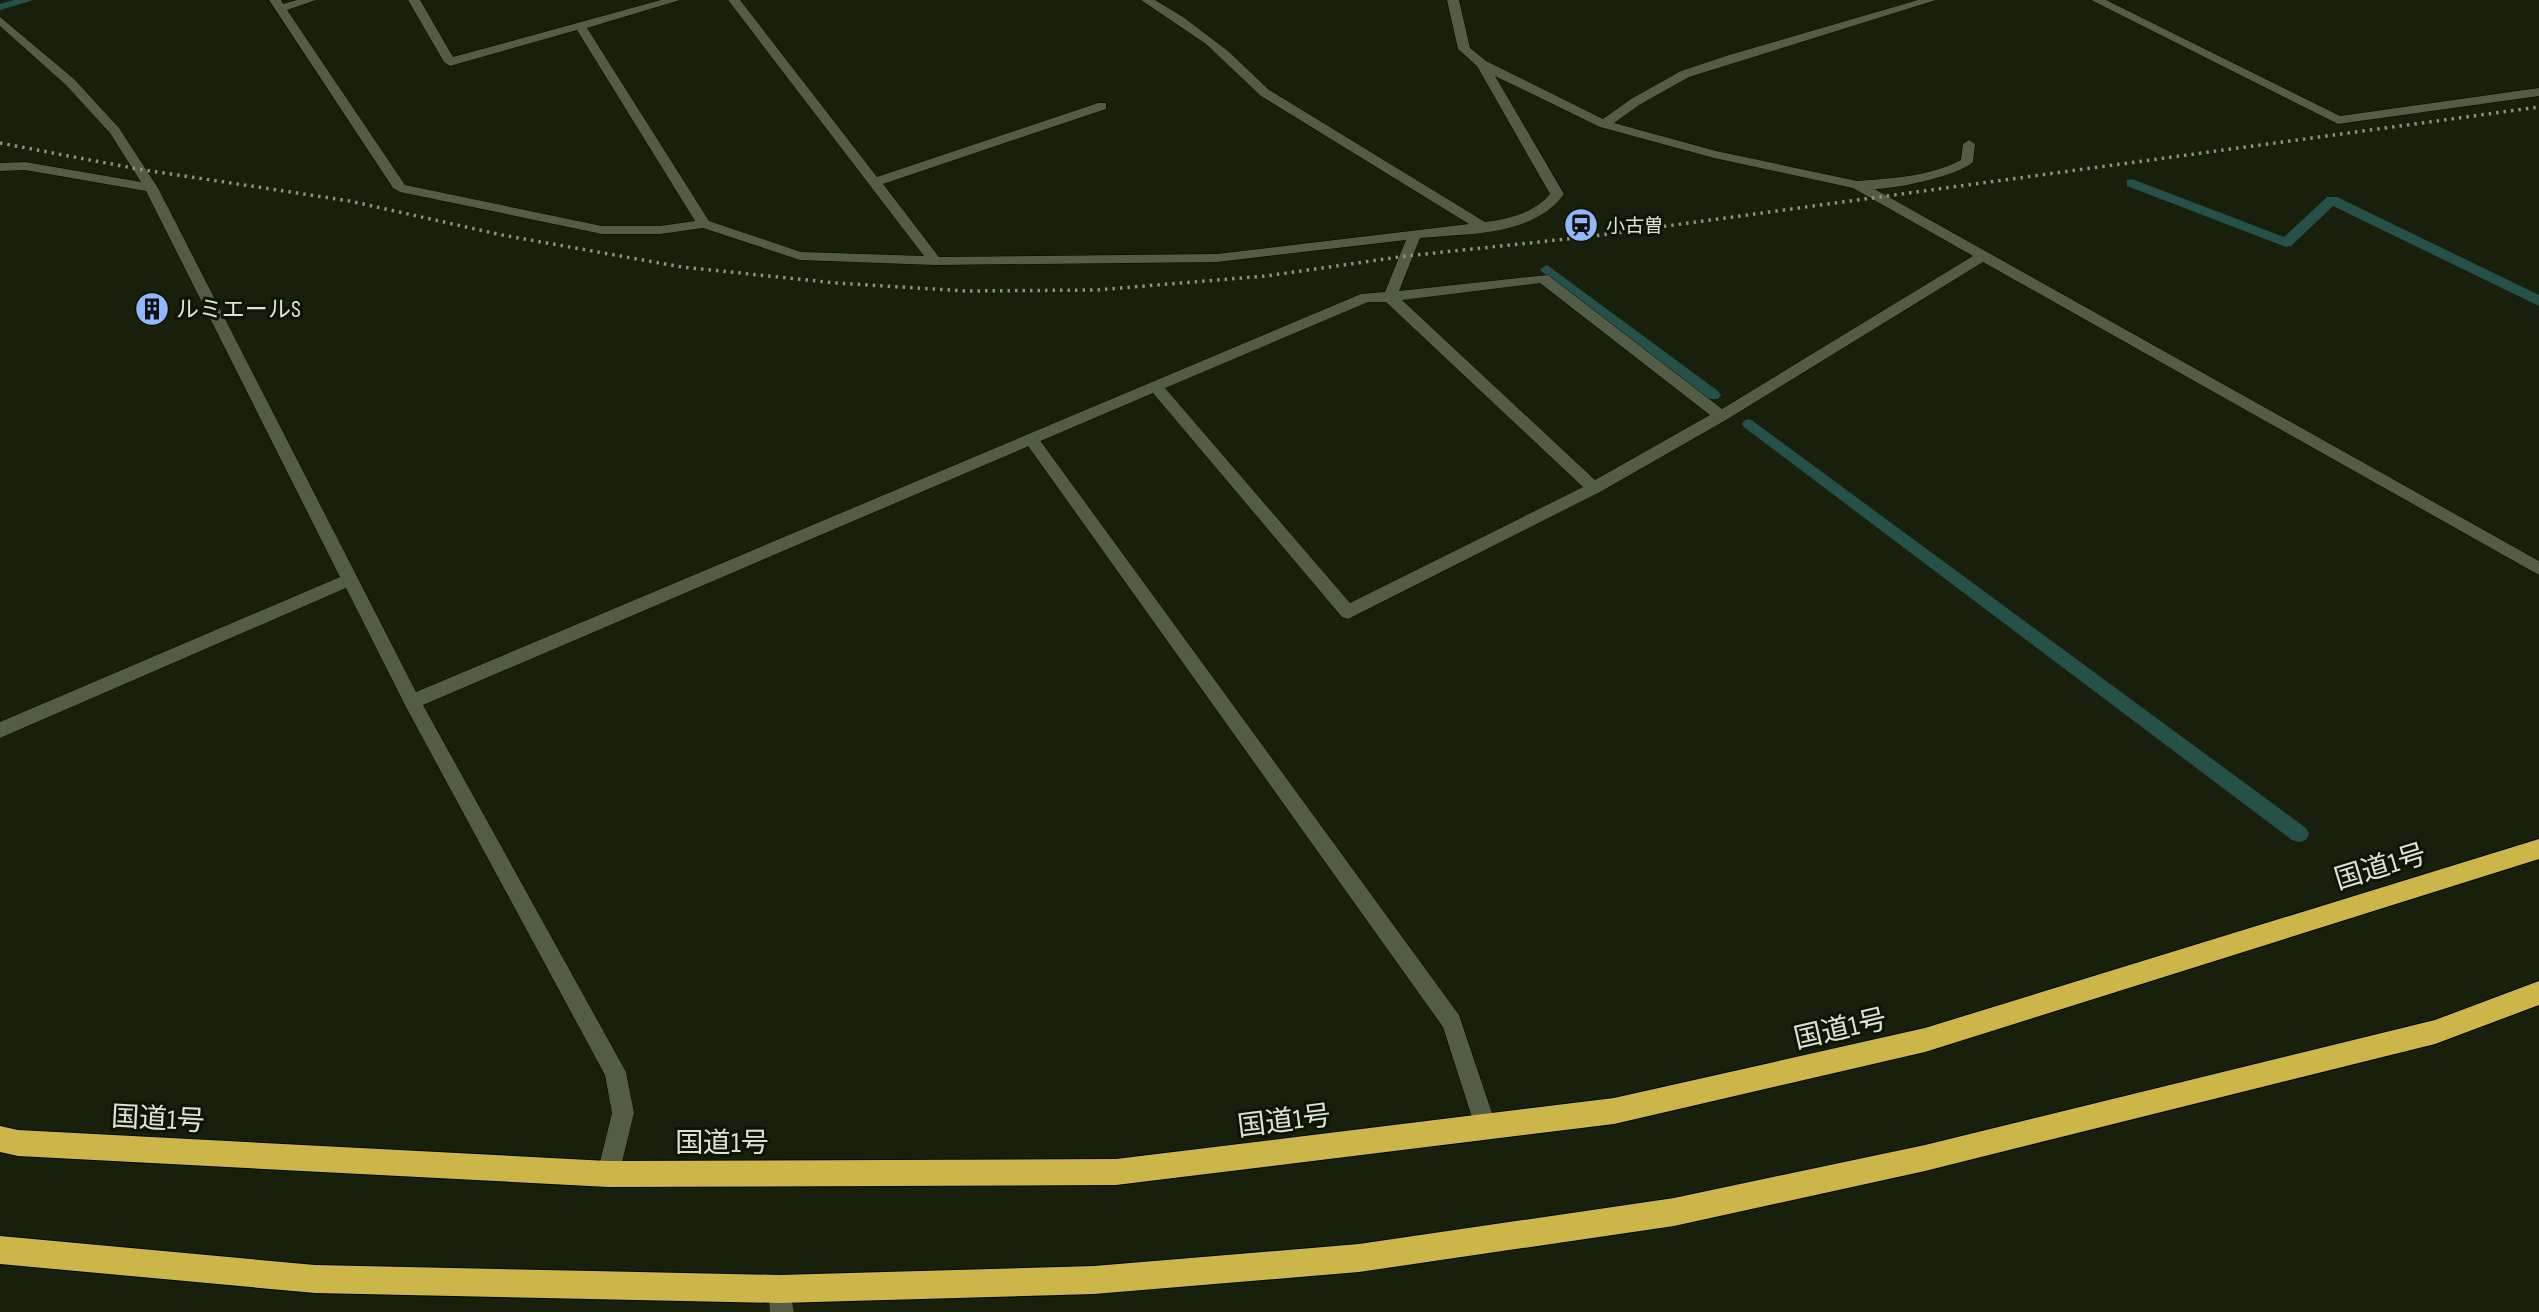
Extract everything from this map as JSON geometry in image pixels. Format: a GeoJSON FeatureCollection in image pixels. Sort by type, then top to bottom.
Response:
{"type":"FeatureCollection","features":[{"type":"Feature","properties":{"kind":"highway","name":"国道1号"},"geometry":{"type":"LineString","coordinates":[[0,1139],[19,1143],[608,1174],[1116,1172],[1614,1111],[1924,1041],[2539,849]]}},
{"type":"Feature","properties":{"kind":"highway"},"geometry":{"type":"LineString","coordinates":[[0,1250],[315,1279],[781,1300],[1094,1280],[1346,1259],[1674,1212],[1925,1158],[2435,1032],[2539,993]]}},
{"type":"Feature","properties":{"kind":"street"},"geometry":{"type":"LineString","coordinates":[[310,0],[278,4],[400,188],[602,230],[660,230],[704,223],[800,256],[935,261],[1217,258],[1505,224],[1541,211],[1557,194],[1482,64]]}},
{"type":"Feature","properties":{"kind":"street"},"geometry":{"type":"LineString","coordinates":[[414,0],[450,62],[674,0]]}},
{"type":"Feature","properties":{"kind":"street"},"geometry":{"type":"LineString","coordinates":[[734,0],[935,261]]}},
{"type":"Feature","properties":{"kind":"street"},"geometry":{"type":"LineString","coordinates":[[1147,0],[1166,10],[1239,65],[1265,93],[1485,228]]}},
{"type":"Feature","properties":{"kind":"street"},"geometry":{"type":"LineString","coordinates":[[1453,0],[1464,49],[1482,64],[1604,124],[1714,154],[1857,184],[1898,182],[1949,173],[1967,162],[1969,144]]}},
{"type":"Feature","properties":{"kind":"street"},"geometry":{"type":"LineString","coordinates":[[1604,124],[1635,102],[1685,74],[1733,57],[1930,0]]}},
{"type":"Feature","properties":{"kind":"street"},"geometry":{"type":"LineString","coordinates":[[2097,0],[2338,120],[2539,92]]}},
{"type":"Feature","properties":{"kind":"street"},"geometry":{"type":"LineString","coordinates":[[0,20],[70,82],[116,131],[150,188],[412,702],[615,1072],[623,1113],[608,1174]]}},
{"type":"Feature","properties":{"kind":"street"},"geometry":{"type":"LineString","coordinates":[[580,26],[704,223]]}},
{"type":"Feature","properties":{"kind":"street"},"geometry":{"type":"LineString","coordinates":[[873,183],[1102,106]]}},
{"type":"Feature","properties":{"kind":"street"},"geometry":{"type":"LineString","coordinates":[[0,167],[26,166],[150,188]]}},
{"type":"Feature","properties":{"kind":"street"},"geometry":{"type":"LineString","coordinates":[[1857,184],[2539,569]]}},
{"type":"Feature","properties":{"kind":"street"},"geometry":{"type":"LineString","coordinates":[[1390,297],[1415,234]]}},
{"type":"Feature","properties":{"kind":"street"},"geometry":{"type":"LineString","coordinates":[[1156,387],[1348,612],[1594,488],[1721,416],[1982,256]]}},
{"type":"Feature","properties":{"kind":"street"},"geometry":{"type":"LineString","coordinates":[[412,702],[1366,297],[1390,297],[1543,278],[1721,416]]}},
{"type":"Feature","properties":{"kind":"street"},"geometry":{"type":"LineString","coordinates":[[1390,297],[1594,488]]}},
{"type":"Feature","properties":{"kind":"street"},"geometry":{"type":"LineString","coordinates":[[1031,439],[1452,1022],[1486,1128]]}},
{"type":"Feature","properties":{"kind":"street"},"geometry":{"type":"LineString","coordinates":[[0,730],[349,580]]}},
{"type":"Feature","properties":{"kind":"waterway"},"geometry":{"type":"LineString","coordinates":[[0,7],[28,0]]}},
{"type":"Feature","properties":{"kind":"waterway"},"geometry":{"type":"LineString","coordinates":[[2132,183],[2286,243],[2332,200],[2539,301]]}},
{"type":"Feature","properties":{"kind":"waterway"},"geometry":{"type":"LineString","coordinates":[[1547,269],[1713,395]]}},
{"type":"Feature","properties":{"kind":"waterway"},"geometry":{"type":"LineString","coordinates":[[1750,424],[2299,834]]}},
{"type":"Feature","properties":{"kind":"railway"},"geometry":{"type":"LineString","coordinates":[[0,143],[138,169],[350,201],[502,235],[682,267],[836,283],[966,291],[1096,290],[1266,276],[1406,256],[1586,237],[2539,107]]}},
{"type":"Feature","properties":{"kind":"place","name":"小古曽"},"geometry":{"type":"Point","coordinates":[1581,225]}},
{"type":"Feature","properties":{"kind":"place","name":"ルミエールS"},"geometry":{"type":"Point","coordinates":[152,309]}}]}
